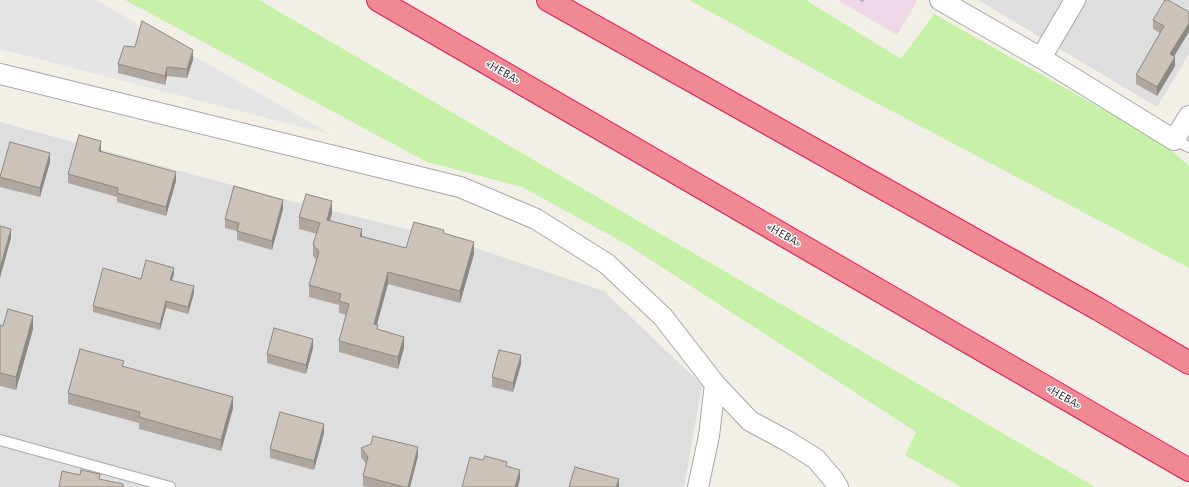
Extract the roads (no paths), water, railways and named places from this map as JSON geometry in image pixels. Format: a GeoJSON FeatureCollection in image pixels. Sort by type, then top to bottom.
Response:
{"type":"FeatureCollection","features":[{"type":"Feature","properties":{"kind":"highway","name":"«НЕВА»"},"geometry":{"type":"LineString","coordinates":[[378,0],[1189,470]]}},
{"type":"Feature","properties":{"kind":"highway"},"geometry":{"type":"LineString","coordinates":[[548,0],[1098,308],[1189,363]]}},
{"type":"Feature","properties":{"kind":"street"},"geometry":{"type":"LineString","coordinates":[[940,0],[1041,58],[1182,144],[1189,116]]}},
{"type":"Feature","properties":{"kind":"street"},"geometry":{"type":"LineString","coordinates":[[1041,58],[1075,0]]}},
{"type":"Feature","properties":{"kind":"street"},"geometry":{"type":"LineString","coordinates":[[0,74],[460,187],[536,219],[607,264],[663,317],[715,384],[750,421],[789,442],[816,459],[838,487]]}},
{"type":"Feature","properties":{"kind":"street"},"geometry":{"type":"LineString","coordinates":[[698,487],[710,436],[715,384]]}},
{"type":"Feature","properties":{"kind":"lane"},"geometry":{"type":"LineString","coordinates":[[0,440],[170,487]]}}]}
